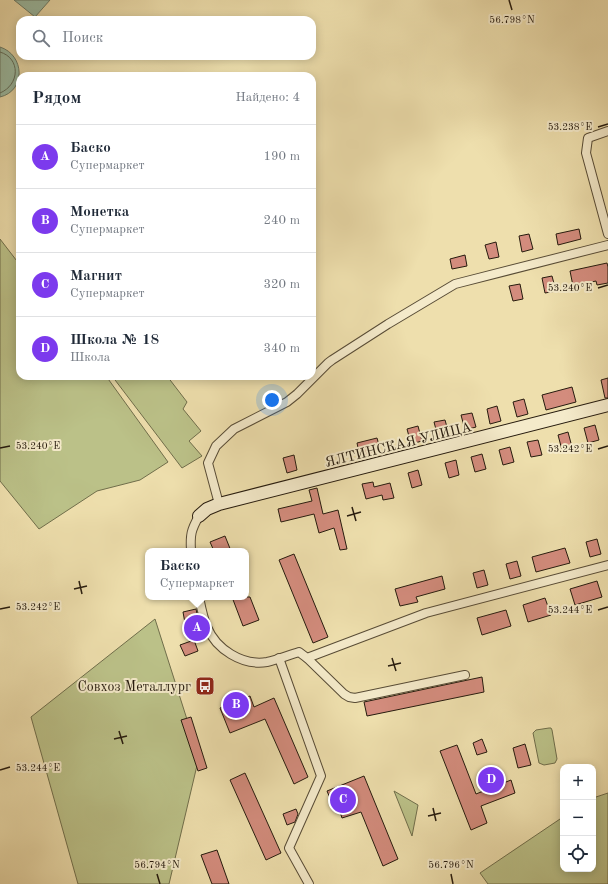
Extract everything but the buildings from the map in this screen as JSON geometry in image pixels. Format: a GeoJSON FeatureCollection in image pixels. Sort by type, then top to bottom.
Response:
{"type":"FeatureCollection","features":[{"type":"Feature","properties":{"kind":"street"},"geometry":{"type":"LineString","coordinates":[[608,131],[588,138],[586,153],[608,234]]}},
{"type":"Feature","properties":{"kind":"street"},"geometry":{"type":"LineString","coordinates":[[316,375],[328,363],[388,324],[455,284],[608,246]]}},
{"type":"Feature","properties":{"kind":"street"},"geometry":{"type":"LineString","coordinates":[[218,504],[208,463],[216,446],[234,429],[287,402],[311,380]]}},
{"type":"Feature","properties":{"kind":"street","name":"ЯЛТИНСКАЯ УЛИЦА"},"geometry":{"type":"LineString","coordinates":[[199,516],[218,504],[608,405]]}},
{"type":"Feature","properties":{"kind":"street"},"geometry":{"type":"LineString","coordinates":[[191,548],[192,529],[199,516]]}},
{"type":"Feature","properties":{"kind":"street"},"geometry":{"type":"LineString","coordinates":[[307,658],[426,613],[608,565]]}},
{"type":"Feature","properties":{"kind":"street"},"geometry":{"type":"LineString","coordinates":[[200,600],[206,626],[215,641],[224,649],[238,658],[252,662],[266,662],[299,652],[349,697],[355,698],[465,675]]}},
{"type":"Feature","properties":{"kind":"street"},"geometry":{"type":"LineString","coordinates":[[279,658],[321,776],[289,848],[309,884]]}},
{"type":"Feature","properties":{"kind":"shaded area"},"geometry":{"type":"Polygon","coordinates":[[[0,239],[16,260],[16,380],[109,380],[168,462],[140,480],[97,491],[39,529],[0,481],[0,239]]]}},
{"type":"Feature","properties":{"kind":"shaded area"},"geometry":{"type":"Polygon","coordinates":[[[115,380],[170,380],[187,402],[183,409],[201,431],[189,441],[202,456],[182,468],[115,380]]]}},
{"type":"Feature","properties":{"kind":"shaded area"},"geometry":{"type":"Polygon","coordinates":[[[155,619],[199,757],[169,884],[78,884],[31,717],[155,619]]]}},
{"type":"Feature","properties":{"kind":"shaded area"},"geometry":{"type":"Polygon","coordinates":[[[551,728],[557,759],[555,763],[544,765],[539,763],[533,733],[536,730],[551,728]]]}},
{"type":"Feature","properties":{"kind":"shaded area"},"geometry":{"type":"Polygon","coordinates":[[[394,791],[418,805],[412,836],[394,791]]]}},
{"type":"Feature","properties":{"kind":"shaded area"},"geometry":{"type":"Polygon","coordinates":[[[608,793],[608,884],[488,884],[480,873],[560,819],[560,872],[596,872],[596,797],[608,793]]]}},
{"type":"Feature","properties":{"kind":"water"},"geometry":{"type":"Polygon","coordinates":[[[14,0],[50,0],[36,16],[34,16],[14,0]]]}},
{"type":"Feature","properties":{"kind":"water"},"geometry":{"type":"Polygon","coordinates":[[[0,47],[8,51],[14,57],[18,65],[19,72],[16,72],[16,84],[14,88],[0,97],[0,47]]]}},
{"type":"Feature","properties":{"kind":"place","name":"Баско"},"geometry":{"type":"Point","coordinates":[197,628]}},
{"type":"Feature","properties":{"kind":"place","name":"Совхоз Металлург"},"geometry":{"type":"Point","coordinates":[205,686]}},
{"type":"Feature","properties":{"kind":"place","name":"Монетка"},"geometry":{"type":"Point","coordinates":[236,705]}},
{"type":"Feature","properties":{"kind":"place","name":"Школа № 18"},"geometry":{"type":"Point","coordinates":[491,780]}},
{"type":"Feature","properties":{"kind":"place","name":"Магнит"},"geometry":{"type":"Point","coordinates":[343,800]}}]}
